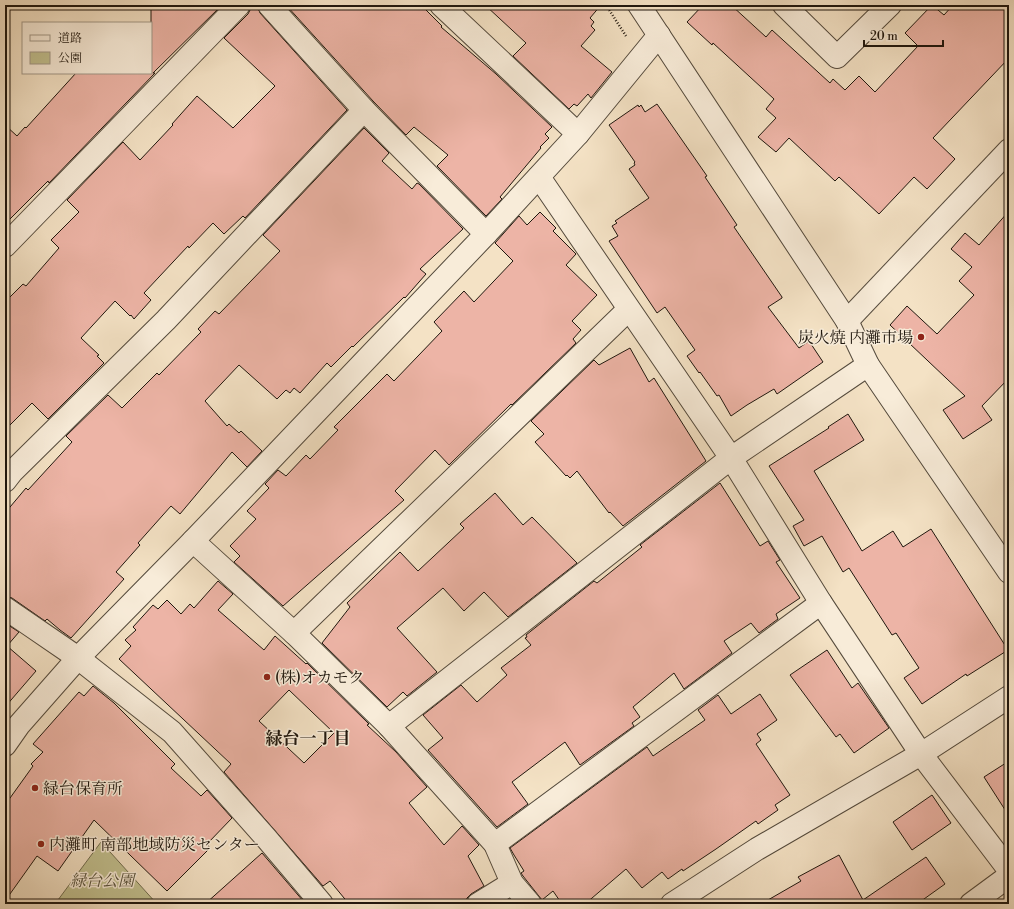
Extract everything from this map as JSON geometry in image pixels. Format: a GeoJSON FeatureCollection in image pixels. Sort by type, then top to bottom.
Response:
{"type":"FeatureCollection","features":[{"type":"Feature","properties":{"kind":"street"},"geometry":{"type":"LineString","coordinates":[[5,246],[239,5]]}},
{"type":"Feature","properties":{"kind":"street"},"geometry":{"type":"LineString","coordinates":[[269,5],[364,110],[486,234]]}},
{"type":"Feature","properties":{"kind":"street"},"geometry":{"type":"LineString","coordinates":[[441,5],[578,134]]}},
{"type":"Feature","properties":{"kind":"street"},"geometry":{"type":"LineString","coordinates":[[639,5],[846,321],[868,365],[1009,572]]}},
{"type":"Feature","properties":{"kind":"street"},"geometry":{"type":"LineString","coordinates":[[784,5],[837,57],[890,5]]}},
{"type":"Feature","properties":{"kind":"street"},"geometry":{"type":"LineString","coordinates":[[5,745],[19,725],[78,658],[193,541],[539,177],[578,134],[659,35]]}},
{"type":"Feature","properties":{"kind":"street"},"geometry":{"type":"LineString","coordinates":[[5,481],[12,472],[166,320],[364,110]]}},
{"type":"Feature","properties":{"kind":"street"},"geometry":{"type":"LineString","coordinates":[[846,321],[1009,150]]}},
{"type":"Feature","properties":{"kind":"street"},"geometry":{"type":"LineString","coordinates":[[539,177],[628,310],[731,458],[821,603],[921,754],[1009,870]]}},
{"type":"Feature","properties":{"kind":"street"},"geometry":{"type":"LineString","coordinates":[[294,633],[628,310]]}},
{"type":"Feature","properties":{"kind":"street"},"geometry":{"type":"LineString","coordinates":[[389,726],[731,458],[868,365]]}},
{"type":"Feature","properties":{"kind":"street"},"geometry":{"type":"LineString","coordinates":[[193,541],[294,633],[389,726],[495,844],[512,883],[530,904]]}},
{"type":"Feature","properties":{"kind":"street"},"geometry":{"type":"LineString","coordinates":[[495,844],[821,603]]}},
{"type":"Feature","properties":{"kind":"street"},"geometry":{"type":"LineString","coordinates":[[5,608],[78,658],[172,732],[267,839],[322,904]]}},
{"type":"Feature","properties":{"kind":"street"},"geometry":{"type":"LineString","coordinates":[[672,904],[757,849],[921,754],[1009,697]]}},
{"type":"Feature","properties":{"kind":"street"},"geometry":{"type":"LineString","coordinates":[[971,904],[1009,876]]}},
{"type":"Feature","properties":{"kind":"street"},"geometry":{"type":"LineString","coordinates":[[478,904],[512,883]]}},
{"type":"Feature","properties":{"kind":"path"},"geometry":{"type":"LineString","coordinates":[[606,5],[627,37]]}},
{"type":"Feature","properties":{"kind":"green space","name":"緑台公園"},"geometry":{"type":"Polygon","coordinates":[[[101,842],[157,904],[55,904],[101,842]]]}},
{"type":"Feature","properties":{"kind":"building"},"geometry":{"type":"Polygon","coordinates":[[[151,5],[222,5],[153,73],[155,73],[49,183],[48,181],[5,224],[5,125],[17,136],[75,74],[152,74],[151,5]]]}},
{"type":"Feature","properties":{"kind":"building"},"geometry":{"type":"Polygon","coordinates":[[[251,5],[257,5],[260,13],[347,110],[245,218],[243,216],[224,234],[213,223],[189,248],[188,246],[144,293],[151,300],[134,319],[115,301],[81,338],[99,355],[97,356],[104,363],[48,419],[32,403],[5,430],[5,302],[23,284],[26,286],[59,248],[51,240],[79,212],[67,200],[123,142],[140,160],[173,125],[172,124],[197,96],[233,128],[275,86],[224,38],[248,14],[251,5]]]}},
{"type":"Feature","properties":{"kind":"building"},"geometry":{"type":"Polygon","coordinates":[[[286,5],[421,5],[442,26],[441,27],[496,74],[552,127],[545,134],[549,138],[500,197],[502,199],[486,216],[437,166],[448,155],[414,127],[406,135],[286,5]]]}},
{"type":"Feature","properties":{"kind":"building"},"geometry":{"type":"Polygon","coordinates":[[[485,5],[601,5],[590,18],[594,22],[591,26],[595,30],[581,46],[612,72],[591,98],[588,94],[577,106],[574,104],[569,109],[513,56],[526,43],[485,5]]]}},
{"type":"Feature","properties":{"kind":"building"},"geometry":{"type":"Polygon","coordinates":[[[703,5],[731,5],[766,37],[772,30],[830,83],[833,79],[845,90],[859,76],[875,92],[918,46],[905,33],[932,5],[944,15],[953,5],[1009,5],[1009,58],[933,138],[955,159],[927,189],[914,177],[879,214],[839,177],[835,181],[789,138],[776,152],[758,137],[776,118],[766,109],[774,99],[713,43],[712,45],[687,22],[703,5]]]}},
{"type":"Feature","properties":{"kind":"building"},"geometry":{"type":"Polygon","coordinates":[[[657,104],[707,176],[705,177],[737,225],[734,227],[782,297],[768,307],[799,348],[809,341],[823,362],[777,394],[774,389],[731,416],[719,395],[717,396],[687,356],[695,350],[665,307],[657,313],[609,241],[618,236],[612,226],[617,223],[615,221],[649,198],[629,169],[635,165],[635,162],[609,125],[638,105],[639,107],[641,105],[645,112],[657,104]]]}},
{"type":"Feature","properties":{"kind":"building"},"geometry":{"type":"Polygon","coordinates":[[[364,128],[389,153],[382,161],[412,189],[417,183],[419,184],[463,229],[420,269],[426,274],[405,298],[404,297],[331,367],[327,363],[300,393],[294,388],[290,393],[286,390],[277,399],[239,365],[205,401],[227,426],[229,424],[239,433],[241,431],[262,451],[247,467],[232,452],[180,514],[171,506],[138,543],[140,545],[116,572],[124,579],[71,638],[47,619],[45,621],[12,598],[5,596],[5,513],[26,488],[28,490],[72,442],[66,436],[108,395],[122,408],[157,373],[159,375],[201,332],[198,329],[215,311],[219,314],[280,251],[263,235],[364,128]]]}},
{"type":"Feature","properties":{"kind":"building"},"geometry":{"type":"Polygon","coordinates":[[[1009,211],[1009,378],[982,406],[992,420],[963,439],[943,410],[965,396],[890,325],[907,306],[937,334],[974,295],[959,281],[972,267],[951,249],[965,233],[979,245],[1009,211]]]}},
{"type":"Feature","properties":{"kind":"building"},"geometry":{"type":"Polygon","coordinates":[[[540,212],[556,228],[553,231],[576,254],[566,265],[597,295],[572,321],[581,330],[573,339],[576,343],[449,465],[435,450],[395,491],[404,500],[283,606],[234,562],[240,556],[230,546],[256,519],[247,511],[269,488],[265,484],[278,470],[286,476],[306,455],[310,459],[338,430],[334,427],[387,374],[394,381],[442,331],[434,322],[464,291],[474,302],[513,261],[495,243],[519,216],[527,225],[540,212]]]}},
{"type":"Feature","properties":{"kind":"building"},"geometry":{"type":"Polygon","coordinates":[[[630,348],[649,382],[654,378],[706,461],[623,526],[610,512],[609,513],[577,471],[570,478],[567,475],[566,476],[535,442],[544,434],[531,421],[594,360],[599,365],[630,348]]]}},
{"type":"Feature","properties":{"kind":"building"},"geometry":{"type":"Polygon","coordinates":[[[848,414],[864,440],[814,471],[862,551],[893,531],[903,547],[931,529],[1008,650],[967,676],[966,674],[922,704],[904,678],[919,668],[896,633],[892,635],[849,568],[843,572],[822,536],[804,546],[793,526],[804,520],[769,466],[829,428],[828,427],[848,414]]]}},
{"type":"Feature","properties":{"kind":"building"},"geometry":{"type":"Polygon","coordinates":[[[720,483],[760,546],[768,541],[780,560],[776,562],[800,598],[776,614],[778,619],[759,633],[751,623],[724,641],[732,653],[684,689],[674,673],[633,707],[640,717],[632,723],[634,726],[580,765],[565,742],[512,782],[528,804],[497,827],[428,750],[443,738],[423,715],[461,685],[477,702],[507,675],[501,668],[531,645],[525,638],[527,637],[526,635],[594,581],[597,583],[642,547],[640,545],[720,483]]]}},
{"type":"Feature","properties":{"kind":"building"},"geometry":{"type":"Polygon","coordinates":[[[495,493],[523,525],[532,517],[577,563],[508,617],[484,592],[464,611],[443,588],[397,628],[437,672],[407,696],[403,692],[387,707],[322,643],[350,607],[347,603],[400,552],[418,571],[464,528],[460,524],[495,493]]]}},
{"type":"Feature","properties":{"kind":"building"},"geometry":{"type":"Polygon","coordinates":[[[218,581],[233,594],[218,610],[264,650],[275,636],[306,664],[307,663],[369,724],[367,725],[396,752],[427,787],[409,803],[444,845],[462,826],[479,845],[468,856],[484,886],[467,898],[466,904],[349,904],[330,881],[323,886],[224,772],[231,764],[119,659],[131,646],[125,640],[136,630],[133,627],[153,605],[158,609],[167,600],[181,614],[190,604],[194,608],[218,581]],[[289,690],[259,721],[304,763],[334,733],[289,690]]]}},
{"type":"Feature","properties":{"kind":"building"},"geometry":{"type":"Polygon","coordinates":[[[5,623],[19,632],[7,646],[36,671],[5,707],[5,623]]]}},
{"type":"Feature","properties":{"kind":"building"},"geometry":{"type":"Polygon","coordinates":[[[827,650],[852,688],[858,683],[889,728],[854,753],[840,734],[836,737],[790,675],[827,650]]]}},
{"type":"Feature","properties":{"kind":"building"},"geometry":{"type":"Polygon","coordinates":[[[93,686],[114,703],[175,764],[171,768],[201,796],[207,790],[232,818],[207,844],[210,848],[167,891],[94,820],[58,871],[37,856],[5,901],[5,805],[33,766],[31,764],[43,752],[33,744],[79,692],[84,696],[93,686]]]}},
{"type":"Feature","properties":{"kind":"building"},"geometry":{"type":"Polygon","coordinates":[[[760,694],[777,720],[757,734],[761,740],[756,744],[790,795],[775,805],[778,810],[758,824],[756,821],[683,871],[682,869],[668,879],[662,872],[642,888],[626,869],[585,904],[562,904],[553,891],[542,900],[521,873],[524,871],[510,848],[647,747],[653,756],[705,720],[698,710],[718,695],[731,714],[760,694]]]}},
{"type":"Feature","properties":{"kind":"building"},"geometry":{"type":"Polygon","coordinates":[[[1009,761],[1009,816],[984,777],[1009,761]]]}},
{"type":"Feature","properties":{"kind":"building"},"geometry":{"type":"Polygon","coordinates":[[[932,795],[951,823],[912,850],[893,822],[932,795]]]}},
{"type":"Feature","properties":{"kind":"building"},"geometry":{"type":"Polygon","coordinates":[[[262,853],[304,902],[301,904],[205,904],[262,853]]]}},
{"type":"Feature","properties":{"kind":"building"},"geometry":{"type":"Polygon","coordinates":[[[839,855],[863,900],[926,857],[945,884],[917,904],[761,904],[801,881],[798,877],[839,855]]]}},
{"type":"Feature","properties":{"kind":"place","name":"炭火焼 内灘市場"},"geometry":{"type":"Point","coordinates":[921,337]}},
{"type":"Feature","properties":{"kind":"place","name":"(株)オカモク"},"geometry":{"type":"Point","coordinates":[267,677]}},
{"type":"Feature","properties":{"kind":"place","name":"緑台保育所"},"geometry":{"type":"Point","coordinates":[35,788]}},
{"type":"Feature","properties":{"kind":"place","name":"内灘町 南部地域防災センター"},"geometry":{"type":"Point","coordinates":[41,844]}},
{"type":"Feature","properties":{"kind":"district","name":"緑台一丁目"},"geometry":{"type":"Point","coordinates":[308,738]}}]}
